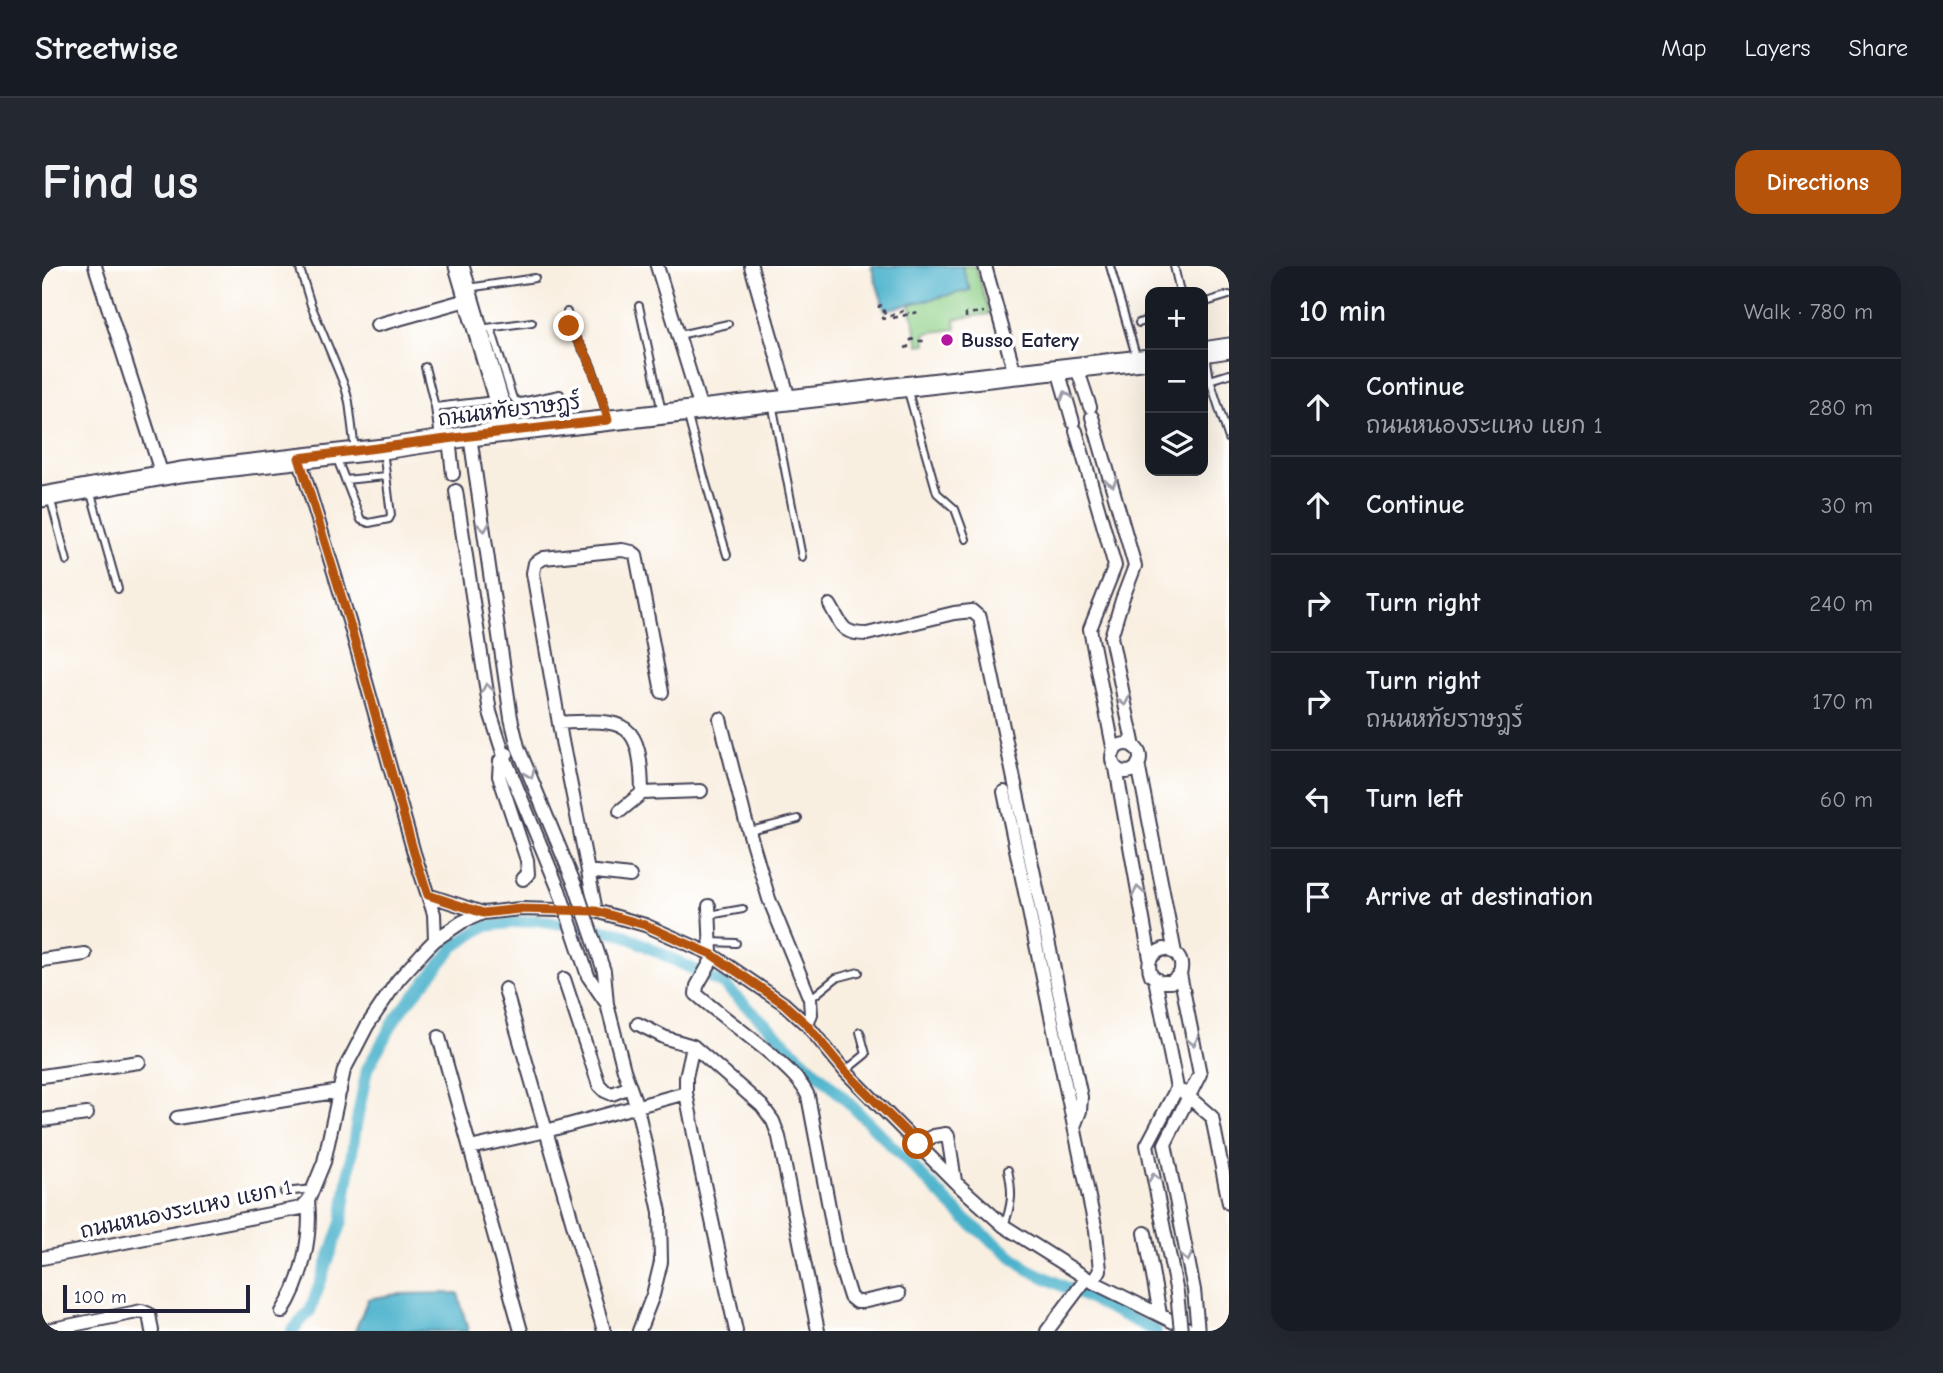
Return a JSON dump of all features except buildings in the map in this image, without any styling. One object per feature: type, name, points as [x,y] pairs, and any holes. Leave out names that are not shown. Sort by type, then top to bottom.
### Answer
[{"type":"main road","points":[[459,266],[468,294],[485,328],[508,432]]},
{"type":"main road","points":[[1208,351],[1229,348]]},
{"type":"main road","name":"ถนนหทัยราษฎร์","points":[[46,496],[162,475],[470,436],[1144,360]]},
{"type":"street","points":[[96,266],[162,475]]},
{"type":"street","points":[[657,266],[678,335],[694,411]]},
{"type":"street","points":[[751,266],[780,400]]},
{"type":"street","points":[[985,266],[1015,374]]},
{"type":"street","points":[[377,325],[468,294]]},
{"type":"street","points":[[1067,369],[1091,412],[1135,566],[1111,637],[1134,747],[1140,757],[1138,764],[1175,953],[1181,963],[1180,974],[1200,1074],[1165,1144],[1194,1290],[1198,1331]]},
{"type":"street","points":[[1067,369],[1074,427],[1115,566],[1090,629],[1150,958],[1149,970],[1155,979],[1177,1088],[1147,1145],[1177,1293],[1181,1331]]},
{"type":"street","points":[[470,436],[518,747],[575,885],[604,971],[607,1004],[624,1070],[637,1107],[660,1212],[661,1262],[653,1295],[639,1331]]},
{"type":"street","points":[[444,440],[453,474]]},
{"type":"street","points":[[1083,456],[1103,452]]},
{"type":"street","points":[[299,458],[434,914],[435,940]]},
{"type":"street","points":[[456,491],[490,712],[504,756],[559,890],[588,976],[607,1004]]},
{"type":"street","points":[[459,508],[481,503]]},
{"type":"street","points":[[596,911],[559,723],[533,573],[535,563],[544,558],[622,550],[636,555],[662,692]]},
{"type":"street","points":[[1104,594],[1122,600]]},
{"type":"street","points":[[830,605],[846,631],[853,634],[867,634],[954,612],[972,611],[981,618],[1081,1097],[1075,1124]]},
{"type":"street","points":[[720,719],[769,899],[810,999],[811,1014],[807,1025]]},
{"type":"street","points":[[559,723],[607,721],[619,723],[628,730],[636,743],[642,763],[642,793]]},
{"type":"street","points":[[1114,752],[1123,744],[1134,747]]},
{"type":"street","points":[[518,747],[499,761],[499,776],[527,860],[528,874],[523,879]]},
{"type":"street","points":[[1116,768],[1128,772],[1138,764]]},
{"type":"street","points":[[620,811],[642,793],[701,792]]},
{"type":"street","points":[[1004,792],[1099,1250],[1100,1270],[1076,1292],[1048,1331]]},
{"type":"street","points":[[588,871],[630,876]]},
{"type":"street","points":[[428,895],[483,913]]},
{"type":"street","name":"ถนนหนองระแหง แยก 1","points":[[42,1258],[301,1208],[311,1195],[324,1162],[344,1070],[367,1026],[398,979],[435,940],[462,922],[483,913],[520,909],[596,911],[645,925],[712,950],[783,1003],[807,1025],[845,1071],[955,1182],[1004,1226],[1090,1280],[1192,1331]]},
{"type":"street","points":[[709,911],[712,950],[696,986],[697,996],[765,1049],[805,1090],[840,1265],[850,1297],[856,1302],[862,1302],[899,1294]]},
{"type":"street","points":[[1150,958],[1164,950],[1175,953]]},
{"type":"street","points":[[42,960],[85,954]]},
{"type":"street","points":[[1155,979],[1171,982],[1180,974]]},
{"type":"street","points":[[564,979],[599,1085],[612,1094],[630,1087]]},
{"type":"street","points":[[505,989],[604,1331]]},
{"type":"street","points":[[638,1024],[666,1038],[693,1046],[762,1106],[773,1121],[779,1137],[818,1331]]},
{"type":"street","points":[[439,1037],[521,1331]]},
{"type":"street","points":[[693,1046],[686,1077],[687,1093],[701,1170],[737,1331]]},
{"type":"street","points":[[42,1076],[139,1062]]},
{"type":"street","points":[[1177,1088],[1212,1116],[1229,1203]]},
{"type":"street","points":[[177,1118],[340,1091]]},
{"type":"street","points":[[470,1148],[546,1131],[687,1093]]},
{"type":"street","points":[[42,1120],[88,1114]]},
{"type":"street","points":[[918,1144],[946,1133],[955,1182]]},
{"type":"street","points":[[282,1312],[292,1297],[309,1234],[311,1195]]},
{"type":"street","points":[[1145,1233],[1160,1314]]},
{"type":"street","points":[[43,1331],[142,1311],[149,1314],[152,1331]]},
{"type":"lane","points":[[299,266],[311,305],[345,387],[355,452]]},
{"type":"lane","points":[[1110,266],[1144,360]]},
{"type":"lane","points":[[1174,266],[1179,287]]},
{"type":"lane","points":[[468,294],[535,278]]},
{"type":"lane","points":[[1208,301],[1229,295]]},
{"type":"lane","points":[[639,306],[663,414]]},
{"type":"lane","points":[[567,313],[572,335],[579,343],[596,378],[608,420]]},
{"type":"lane","points":[[1139,323],[1145,321]]},
{"type":"lane","points":[[533,322],[485,328],[516,401],[560,394]]},
{"type":"lane","points":[[678,335],[728,324]]},
{"type":"lane","points":[[425,367],[444,440]]},
{"type":"lane","points":[[1208,381],[1229,374]]},
{"type":"lane","points":[[1208,384],[1229,439]]},
{"type":"lane","points":[[907,386],[937,494],[955,509],[966,540]]},
{"type":"lane","points":[[435,407],[499,399]]},
{"type":"lane","points":[[780,400],[802,557]]},
{"type":"lane","points":[[694,411],[703,473],[727,555]]},
{"type":"lane","points":[[335,453],[361,520],[369,523],[389,519],[391,515],[383,449]]},
{"type":"lane","points":[[345,480],[386,476]]},
{"type":"lane","points":[[90,488],[117,589]]},
{"type":"lane","points":[[46,496],[67,561]]},
{"type":"lane","points":[[749,831],[799,819]]},
{"type":"lane","points":[[709,911],[743,909]]},
{"type":"lane","points":[[712,950],[736,943]]},
{"type":"lane","points":[[810,999],[836,978],[859,972]]},
{"type":"lane","points":[[845,1071],[866,1054],[860,1032]]},
{"type":"lane","points":[[1004,1226],[1013,1192],[1008,1170]]},
{"type":"lane","points":[[284,1192],[311,1195]]},
{"type":"path","points":[[879,308],[882,305],[886,318]]},
{"type":"path","points":[[967,317],[966,314],[998,310]]},
{"type":"path","points":[[881,317],[883,319],[903,311],[909,313]]},
{"type":"path","points":[[893,318],[918,312]]},
{"type":"path","points":[[905,348],[912,340],[925,341]]},
{"type":"green space","points":[[962,266],[975,266],[990,314],[955,319],[956,329],[925,333],[926,344],[919,345],[910,304],[969,290]]},
{"type":"water","points":[[871,266],[962,266],[970,290],[885,310]]},
{"type":"water","points":[[458,1293],[468,1331],[355,1331],[368,1299],[398,1294]]},
{"type":"waterway","points":[[292,1331],[310,1311],[342,1222],[367,1069],[397,1016],[455,946],[485,926],[537,920],[620,933],[723,984],[847,1101],[967,1221],[1028,1269],[1156,1331]]},
{"type":"place","name":"Busso Eatery","points":[[947,340]]},
{"type":"route","points":[[569,326],[596,378],[608,420],[299,458],[428,895],[483,913],[520,909],[596,911],[645,925],[711,954],[783,1003],[807,1025],[845,1071],[918,1144]]}]
